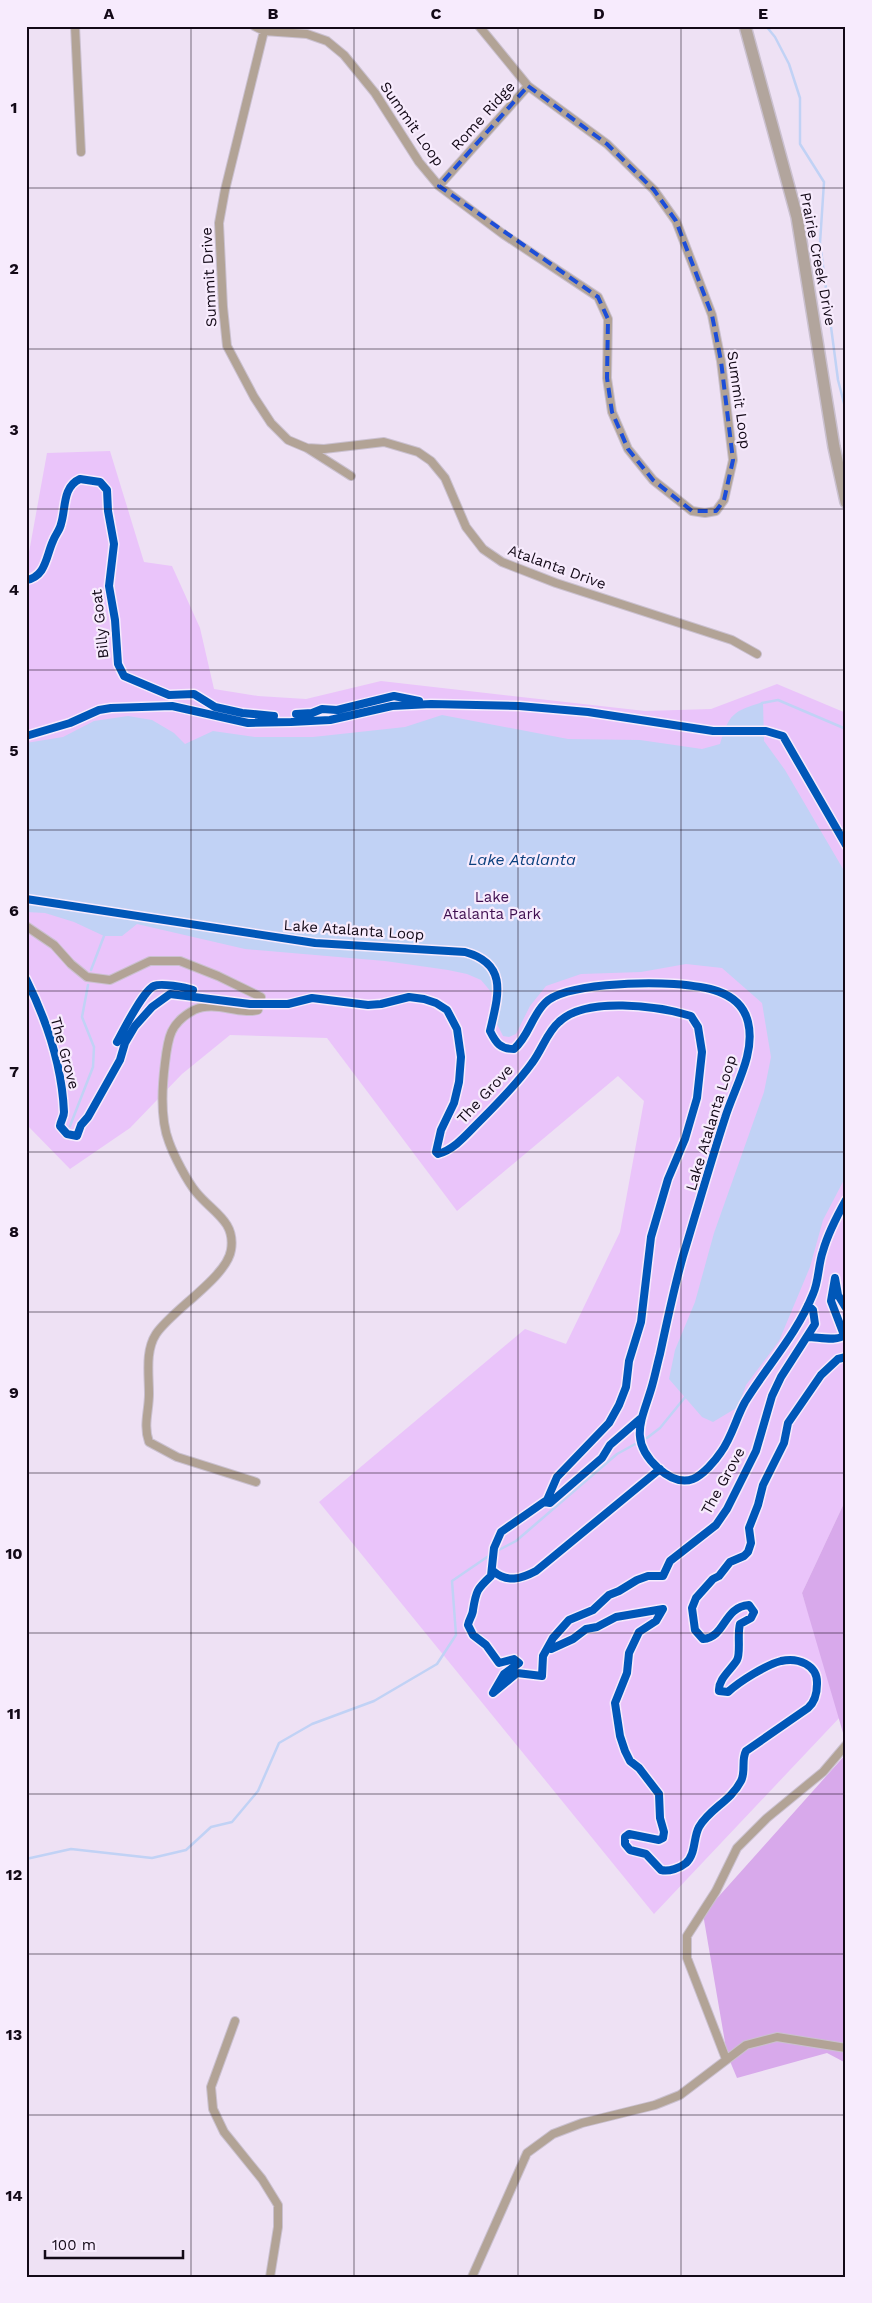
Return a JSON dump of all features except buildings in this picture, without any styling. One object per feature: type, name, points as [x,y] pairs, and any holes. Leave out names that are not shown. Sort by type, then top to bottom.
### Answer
[{"type":"main road","name":"Prairie Creek Drive","points":[[745,26],[797,218],[834,447],[846,502]]},
{"type":"street","points":[[74,26],[81,152]]},
{"type":"street","points":[[254,26],[263,28]]},
{"type":"street","name":"Summit Loop","points":[[263,28],[307,34],[327,41],[344,55],[375,93],[419,162],[439,186],[503,234],[598,297],[608,319],[607,378],[612,412],[628,449],[653,480],[692,511],[704,513],[716,511],[724,500],[733,460],[721,361],[712,315],[676,221],[654,190],[608,144],[528,86],[479,26]]},
{"type":"street","name":"Summit Drive","points":[[263,28],[219,223],[227,346],[254,397],[271,423],[288,440],[307,448],[351,476]]},
{"type":"street","name":"Rome Ridge","points":[[439,186],[528,86]]},
{"type":"street","name":"Atalanta Drive","points":[[307,448],[324,449],[384,442],[418,452],[431,461],[445,478],[466,527],[484,549],[502,562],[556,583],[732,640],[757,654]]},
{"type":"street","points":[[26,926],[54,945],[71,964],[87,977],[110,980],[150,961],[180,961],[262,997],[258,1010],[251,1012],[220,1006],[197,1009],[178,1020],[168,1038],[164,1068],[163,1110],[169,1141],[195,1192],[230,1227],[233,1240],[231,1253],[217,1274],[156,1335],[149,1355],[149,1395],[145,1430],[149,1442],[177,1457],[256,1482]]},
{"type":"street","points":[[726,2059],[687,1958],[687,1936],[716,1891],[737,1848],[767,1818],[823,1772],[846,1745]]},
{"type":"street","points":[[235,2021],[212,2087],[213,2109],[224,2132],[262,2180],[278,2205],[278,2227],[270,2277]]},
{"type":"street","points":[[472,2277],[527,2153],[553,2134],[582,2122],[655,2105],[680,2095],[746,2045],[777,2037],[844,2045]]},
{"type":"highlighted area","points":[[528,86],[607,144],[654,190],[676,221],[712,315],[721,361],[733,460],[724,500],[716,511],[692,511],[653,480],[628,449],[612,412],[607,378],[608,319],[598,297],[439,186]]},
{"type":"green space","name":"Lake Atalanta Park","points":[[110,451],[144,562],[172,566],[200,628],[214,689],[258,696],[306,699],[381,681],[645,711],[711,709],[777,684],[846,713],[846,1499],[802,1593],[841,1716],[654,1914],[319,1502],[525,1329],[566,1344],[620,1232],[644,1101],[618,1076],[457,1211],[327,1038],[230,1035],[182,1074],[130,1128],[70,1169],[26,1124],[26,569],[47,453]]},
{"type":"shaded area","points":[[846,1499],[846,1743],[802,1593]]},
{"type":"shaded area","points":[[846,1754],[846,2063],[827,2053],[737,2078],[727,2054],[703,1914]]},
{"type":"water","name":"Lake Atalanta","points":[[763,702],[764,741],[785,770],[846,874],[846,1176],[823,1220],[810,1267],[779,1341],[746,1385],[738,1407],[713,1422],[702,1417],[669,1379],[675,1350],[695,1302],[714,1233],[764,1092],[771,1057],[762,1003],[722,968],[686,964],[641,972],[581,974],[546,986],[530,1006],[516,1034],[509,1037],[503,1036],[491,1012],[492,993],[481,980],[467,974],[385,961],[245,949],[137,924],[122,936],[104,936],[74,922],[45,913],[26,912],[26,743],[63,737],[94,721],[128,716],[152,720],[174,733],[185,744],[213,731],[255,737],[313,737],[405,727],[442,715],[568,739],[640,740],[702,749],[720,744],[726,726],[739,711]]},
{"type":"waterway","points":[[766,26],[775,37],[789,64],[800,98],[800,144],[824,182],[820,243],[838,380],[846,411]]},
{"type":"waterway","points":[[762,703],[778,700],[846,729]]},
{"type":"waterway","points":[[91,970],[104,936]]},
{"type":"waterway","points":[[70,1126],[93,1067],[94,1047],[82,1017],[88,985]]},
{"type":"waterway","points":[[647,1438],[660,1428],[686,1396]]},
{"type":"waterway","points":[[26,1859],[71,1849],[152,1858],[186,1850],[211,1827],[232,1822],[258,1791],[279,1743],[312,1724],[374,1701],[437,1664],[456,1635],[452,1581],[493,1553],[516,1541],[617,1454],[637,1443]]},
{"type":"cycle path","name":"Billy Goat","points":[[26,580],[38,575],[44,565],[63,518],[67,493],[70,487],[80,479],[100,482],[107,490],[108,511],[114,544],[109,586],[115,620],[118,664],[124,676],[169,695],[194,694],[215,707],[242,713],[274,716]]},
{"type":"cycle path","points":[[296,714],[312,713],[322,709],[337,710],[394,696],[419,701]]},
{"type":"cycle path","points":[[26,736],[70,723],[99,710],[111,708],[172,706],[248,723],[330,720],[392,706],[431,704],[519,706],[588,712],[713,731],[766,731],[783,736],[846,845]]},
{"type":"cycle path","name":"Lake Atalanta Loop","points":[[26,899],[315,943],[465,952],[479,957],[489,964],[494,973],[497,983],[497,994],[490,1031],[499,1044],[509,1049],[514,1049],[519,1044],[536,1014],[545,1003],[555,996],[569,991],[606,985],[661,983],[707,988],[718,991],[737,1002],[744,1011],[748,1022],[750,1034],[747,1059],[725,1118],[683,1256],[640,1428],[640,1438],[648,1458],[662,1471],[679,1480],[683,1481],[697,1477],[718,1456],[725,1446],[745,1402],[799,1323],[815,1289],[821,1256],[827,1238],[846,1200]]},
{"type":"cycle path","name":"The Grove","points":[[26,979],[52,1044],[60,1078],[64,1112],[60,1126],[67,1134],[77,1136],[81,1125],[88,1117],[120,1060],[125,1043],[135,1026],[152,1007],[170,994],[250,1004],[288,1004],[312,998],[368,1005],[381,1004],[409,997],[436,1003],[447,1010],[457,1029],[461,1057],[459,1082],[454,1103],[441,1130],[436,1152],[438,1154],[450,1149],[460,1141],[500,1101],[532,1063],[555,1026],[571,1014],[604,1006],[623,1006],[660,1009],[691,1016],[698,1027],[702,1052],[697,1098],[685,1139],[668,1179],[651,1237],[641,1322],[629,1361],[626,1387],[609,1423],[557,1477],[547,1500],[544,1502],[550,1503],[602,1458],[610,1445],[640,1419]]},
{"type":"cycle path","points":[[117,1042],[149,989],[162,985],[193,990]]},
{"type":"cycle path","points":[[808,1337],[833,1339],[844,1335],[831,1301],[835,1278],[838,1295],[846,1308]]},
{"type":"cycle path","name":"The Grove","points":[[544,1502],[501,1532],[494,1548],[491,1576],[483,1584],[475,1598],[468,1625],[473,1635],[486,1645],[499,1663],[514,1659],[519,1663],[504,1674],[493,1693],[517,1673],[542,1676],[543,1656],[553,1638],[569,1620],[593,1610],[609,1595],[637,1580],[648,1576],[663,1576],[670,1561],[716,1525],[727,1509],[756,1451],[772,1396],[781,1377],[815,1324],[813,1310],[808,1305]]},
{"type":"cycle path","points":[[548,1648],[551,1649],[573,1639],[586,1629],[597,1627],[616,1617],[663,1609],[656,1621],[639,1632],[629,1653],[627,1673],[615,1703],[620,1736],[625,1751],[630,1761],[639,1768],[659,1794],[660,1818],[664,1832],[663,1838],[659,1840],[629,1834],[625,1837],[625,1844],[630,1850],[646,1854],[661,1870],[671,1870],[684,1865],[693,1851],[699,1827],[741,1781],[746,1751],[808,1708],[817,1691],[816,1677],[811,1667],[794,1660],[775,1663],[753,1674],[728,1692],[719,1691],[721,1682],[738,1657],[740,1624],[751,1618],[754,1612],[749,1605],[741,1607],[729,1616],[716,1633],[711,1637],[703,1639],[695,1630],[692,1608],[696,1598],[713,1579],[719,1576],[730,1562],[744,1556],[748,1552],[751,1543],[749,1528],[763,1485],[784,1443],[788,1423],[821,1375],[838,1359],[846,1357]]},
{"type":"cycle path","points":[[493,1571],[498,1575],[509,1578],[519,1578],[536,1571],[660,1469]]}]
